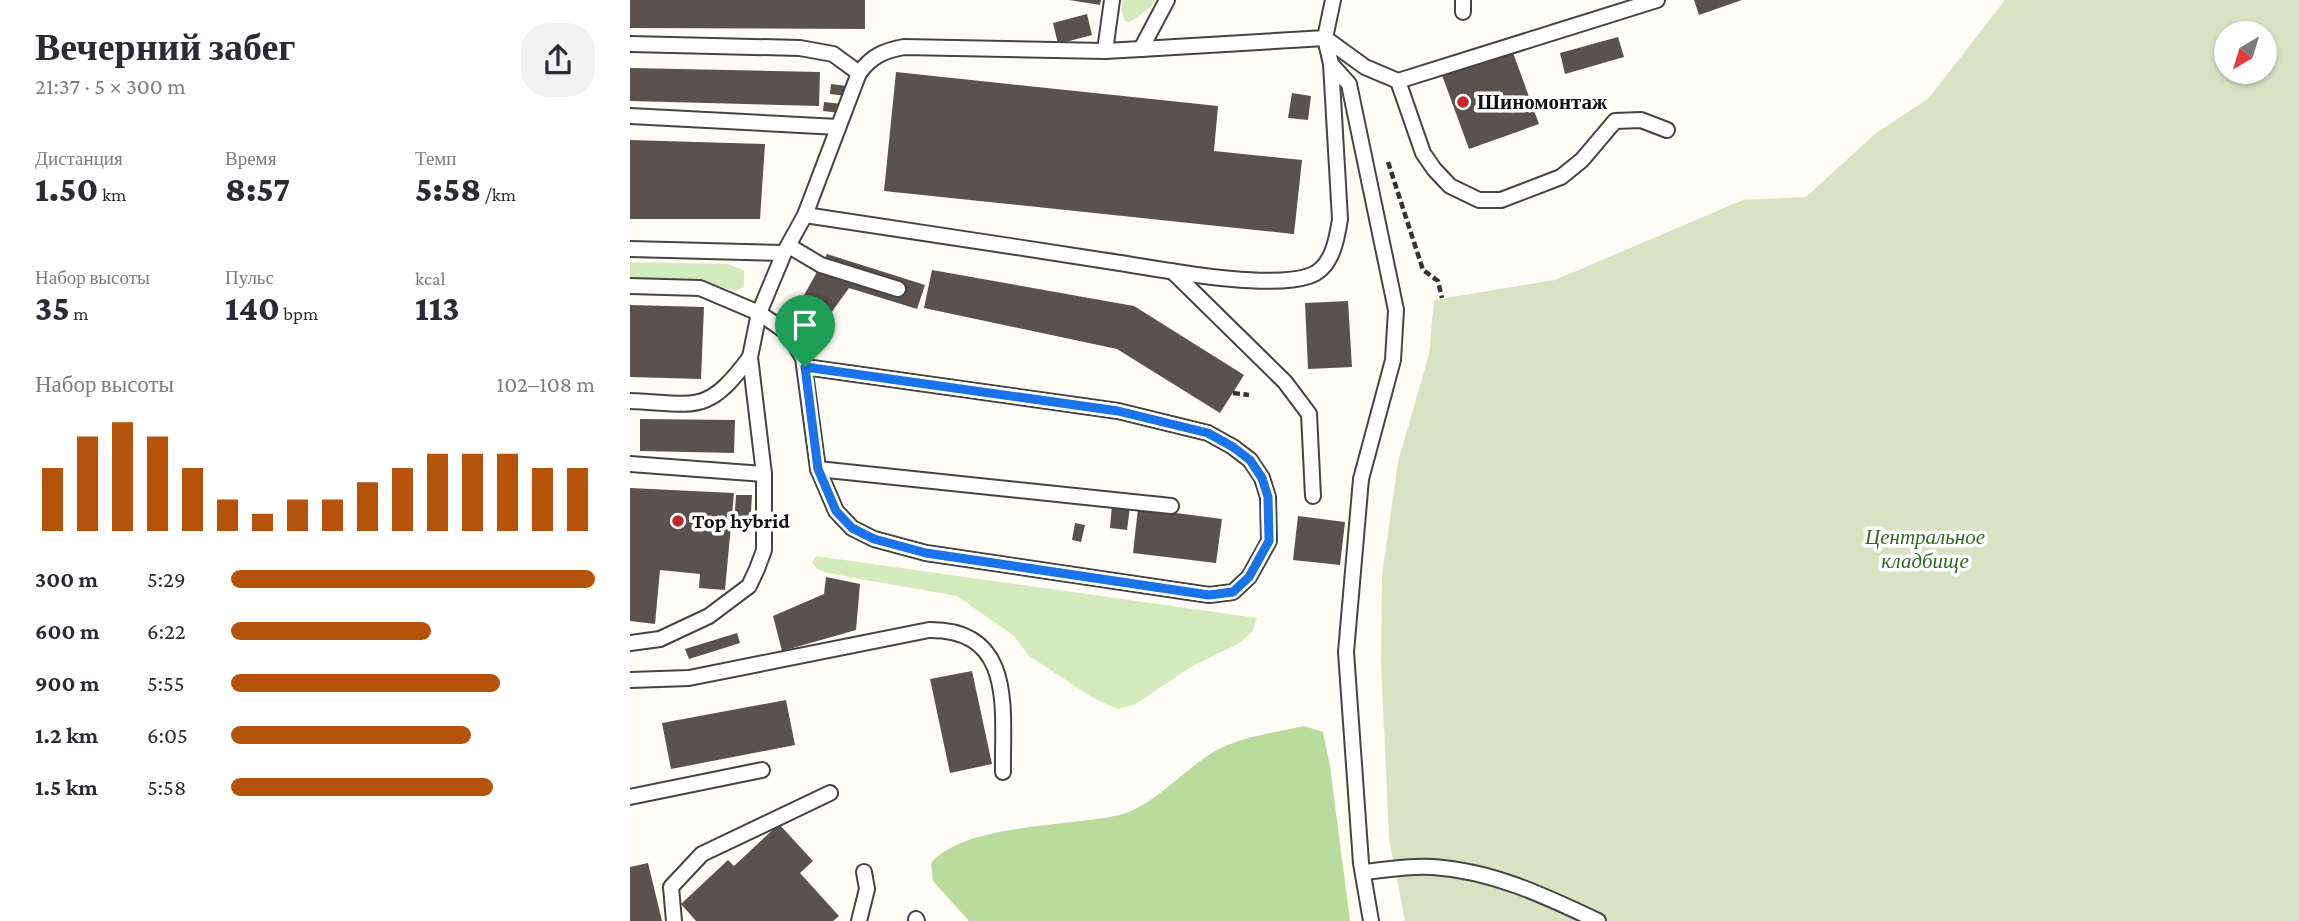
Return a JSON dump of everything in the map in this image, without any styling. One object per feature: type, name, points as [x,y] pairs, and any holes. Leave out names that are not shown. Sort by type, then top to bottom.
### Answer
[{"type":"lane","points":[[1105,51],[1112,0]]},
{"type":"lane","points":[[1141,49],[1167,0]]},
{"type":"lane","points":[[805,215],[1172,271],[1270,280],[1311,276],[1327,263],[1337,237],[1340,205],[1331,64],[1325,38],[1333,0]]},
{"type":"lane","points":[[630,643],[673,634],[709,616],[749,586],[764,550],[764,474],[750,357],[759,313],[805,215],[859,73],[881,52],[904,47],[1105,51],[1325,38],[1365,67],[1398,81],[1657,0]]},
{"type":"lane","points":[[630,44],[800,48],[833,54],[859,73]]},
{"type":"lane","points":[[1331,64],[1349,84],[1396,310],[1393,360],[1361,479],[1346,652],[1363,872],[1371,921]]},
{"type":"lane","points":[[1398,81],[1423,153],[1450,186],[1479,200],[1501,200],[1561,177],[1582,160],[1615,121],[1641,120],[1667,130]]},
{"type":"lane","points":[[630,116],[838,127]]},
{"type":"lane","points":[[630,248],[787,249],[821,265],[898,289]]},
{"type":"lane","points":[[1172,271],[1285,382],[1309,414],[1312,496]]},
{"type":"lane","points":[[630,286],[700,288],[759,313],[788,333],[802,353],[818,469],[836,511],[852,528],[874,539],[926,553],[1209,595],[1233,592],[1249,577],[1269,541],[1268,497],[1262,478],[1250,460],[1208,433],[1118,411],[805,367]]},
{"type":"lane","points":[[630,401],[697,404],[714,396],[732,382],[750,357]]},
{"type":"lane","points":[[630,464],[764,474]]},
{"type":"lane","points":[[818,469],[1171,506]]},
{"type":"lane","points":[[630,680],[689,678],[929,630],[952,630],[972,639],[998,669],[1003,772]]},
{"type":"lane","points":[[630,797],[762,770]]},
{"type":"lane","points":[[674,921],[671,887],[702,854],[830,793]]},
{"type":"lane","points":[[1363,872],[1432,867],[1490,876],[1533,891],[1598,921]]},
{"type":"lane","points":[[859,921],[867,889],[864,872]]},
{"type":"path","points":[[1386,156],[1423,270],[1438,281],[1442,298]]},
{"type":"path","points":[[1233,393],[1249,395]]},
{"type":"green space","points":[[1123,0],[1156,0],[1151,7],[1130,22],[1125,21],[1121,10]]},
{"type":"green space","name":"Центральное кладбище","points":[[2005,0],[2299,0],[2299,921],[1405,921],[1389,838],[1381,662],[1382,576],[1398,462],[1429,354],[1434,300],[1555,280],[1743,200],[1806,197],[1876,133],[1928,99]]},
{"type":"green space","points":[[630,262],[728,264],[744,270],[744,287],[736,291],[700,281],[630,279]]},
{"type":"green space","points":[[816,556],[1257,618],[1252,632],[1238,644],[1194,665],[1134,705],[1118,709],[1093,698],[1028,655],[1014,636],[957,596],[827,573],[817,569],[812,562]]},
{"type":"green space","points":[[1304,726],[1323,732],[1330,766],[1350,921],[969,921],[933,881],[931,863],[947,850],[968,840],[1019,828],[1119,815],[1146,803],[1221,748],[1251,737]]},
{"type":"building","points":[[630,0],[865,0],[865,29],[630,28]]},
{"type":"building","points":[[1069,0],[1101,0],[1100,5]]},
{"type":"building","points":[[1694,0],[1742,0],[1699,15]]},
{"type":"building","points":[[1087,14],[1092,35],[1058,44],[1053,23]]},
{"type":"building","points":[[1618,37],[1624,57],[1565,74],[1560,53]]},
{"type":"building","points":[[1512,50],[1539,124],[1469,149],[1442,75]]},
{"type":"building","points":[[630,68],[820,72],[819,106],[630,101]]},
{"type":"building","points":[[896,72],[1218,106],[1214,151],[1302,160],[1294,234],[884,191]]},
{"type":"building","points":[[831,84],[847,86],[846,96],[830,94]]},
{"type":"building","points":[[1292,93],[1311,96],[1308,120],[1288,118]]},
{"type":"building","points":[[824,102],[842,104],[840,113],[823,111]]},
{"type":"building","points":[[630,140],[765,144],[760,219],[630,219]]},
{"type":"building","points":[[827,254],[925,285],[917,309],[849,288],[826,320],[799,304]]},
{"type":"building","points":[[932,270],[1134,306],[1244,375],[1220,413],[1117,349],[924,308]]},
{"type":"building","points":[[1348,301],[1352,367],[1308,369],[1305,303]]},
{"type":"building","points":[[630,305],[704,307],[701,379],[630,377]]},
{"type":"building","points":[[640,419],[735,420],[734,453],[640,451]]},
{"type":"building","points":[[630,488],[734,493],[725,590],[699,588],[700,574],[660,570],[655,624],[630,621]]},
{"type":"building","points":[[736,495],[752,495],[750,527],[734,525]]},
{"type":"building","points":[[1112,505],[1130,507],[1127,530],[1110,528]]},
{"type":"building","points":[[1138,508],[1222,519],[1216,563],[1133,553]]},
{"type":"building","points":[[1298,516],[1345,522],[1340,565],[1293,560]]},
{"type":"building","points":[[1075,523],[1085,525],[1081,542],[1072,540]]},
{"type":"building","points":[[826,577],[860,584],[856,630],[782,651],[773,616],[824,594]]},
{"type":"building","points":[[737,633],[740,643],[689,659],[685,649]]},
{"type":"building","points":[[972,671],[992,764],[950,773],[930,679]]},
{"type":"building","points":[[786,700],[795,745],[671,769],[662,723]]},
{"type":"building","points":[[779,824],[813,861],[800,873],[839,916],[833,921],[696,921],[681,904],[728,860],[734,866]]},
{"type":"building","points":[[648,863],[662,921],[630,921],[630,867]]},
{"type":"place","name":"Шиномонтаж","points":[[1463,102]]},
{"type":"place","name":"Top hybrid","points":[[678,521]]},
{"type":"route","points":[[805,367],[1118,411],[1168,421],[1208,433],[1250,460],[1262,478],[1268,497],[1269,541],[1249,577],[1233,592],[1209,595],[926,553],[874,539],[852,528],[836,511],[818,469],[805,367]]}]
